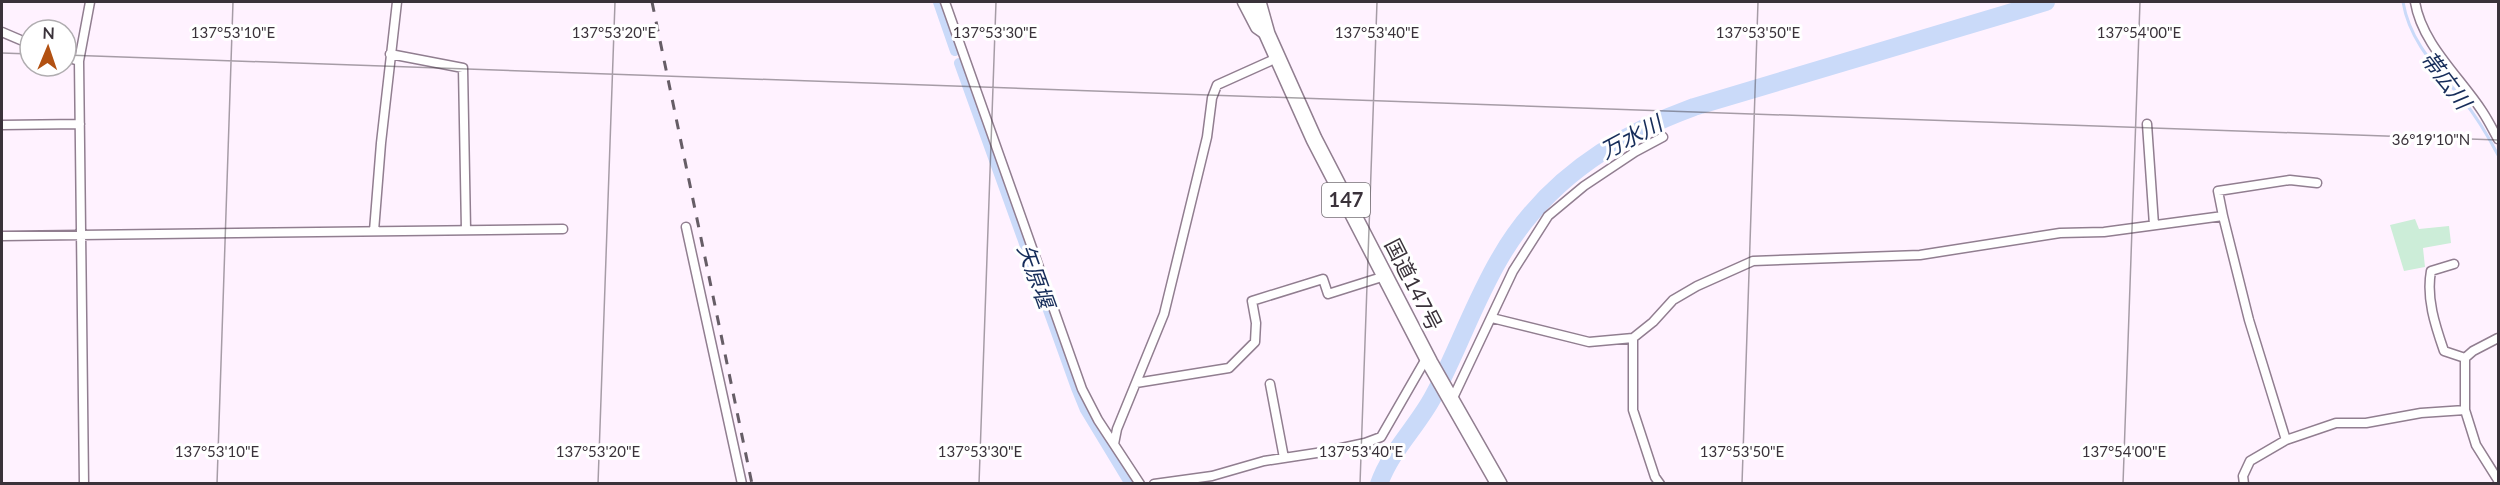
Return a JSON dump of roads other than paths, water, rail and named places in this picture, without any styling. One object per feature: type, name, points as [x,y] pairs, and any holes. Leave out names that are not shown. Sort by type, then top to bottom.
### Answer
[{"type":"highway","name":"国道147号","points":[[1258,2],[1276,58],[1314,139],[1429,360],[1499,483]]},
{"type":"street","points":[[84,483],[79,61],[90,2]]},
{"type":"street","points":[[374,231],[397,2]]},
{"type":"street","points":[[945,2],[1082,389],[1098,420],[1140,483]]},
{"type":"street","points":[[1244,2],[1257,27],[1267,34]]},
{"type":"street","points":[[2415,2],[2417,14],[2432,44],[2483,112],[2499,139]]},
{"type":"street","points":[[2,32],[18,39]]},
{"type":"street","points":[[390,54],[463,68],[466,230]]},
{"type":"street","points":[[1114,444],[1117,429],[1164,314],[1207,136],[1212,98],[1218,85],[1276,58]]},
{"type":"street","points":[[2,125],[80,124]]},
{"type":"street","points":[[2147,124],[2154,225]]},
{"type":"street","points":[[1450,397],[1492,318],[1513,271],[1548,216],[1584,186],[1635,152],[1663,137]]},
{"type":"street","points":[[2286,440],[2249,320],[2218,191],[2290,180],[2317,183]]},
{"type":"street","points":[[1492,318],[1589,342],[1632,338],[1653,322],[1672,300],[1753,261],[1920,255],[2060,233],[2104,232],[2223,216]]},
{"type":"street","points":[[686,227],[742,483]]},
{"type":"street","points":[[2,236],[563,229]]},
{"type":"street","points":[[2454,264],[2431,271],[2428,285],[2434,325],[2444,351],[2465,358]]},
{"type":"street","points":[[1136,383],[1229,368],[1255,342],[1256,323],[1252,301],[1323,279],[1328,294],[1385,276]]},
{"type":"street","points":[[1632,338],[1633,410],[1655,477],[1660,483]]},
{"type":"street","points":[[2499,338],[2473,351],[2465,358],[2465,410],[2475,445],[2499,480]]},
{"type":"street","points":[[1154,483],[1212,476],[1264,461],[1334,450],[1381,437],[1429,360]]},
{"type":"street","points":[[1270,384],[1284,458]]},
{"type":"street","points":[[2244,483],[2243,476],[2250,461],[2286,440],[2336,423],[2366,423],[2421,413],[2465,410]]},
{"type":"waterway","name":"矢原堰","points":[[938,2],[955,51]]},
{"type":"waterway","name":"万水川","points":[[1379,484],[1390,460],[1434,395],[1482,292],[1517,231],[1537,207],[1583,165],[1636,132],[1694,107],[2046,2]]},
{"type":"waterway","name":"帯広川","points":[[2403,2],[2418,43],[2473,113],[2498,155]]},
{"type":"waterway","name":"矢原堰","points":[[959,63],[1076,388],[1085,410],[1128,481]]},
{"type":"railway","points":[[652,2],[752,484]]}]
